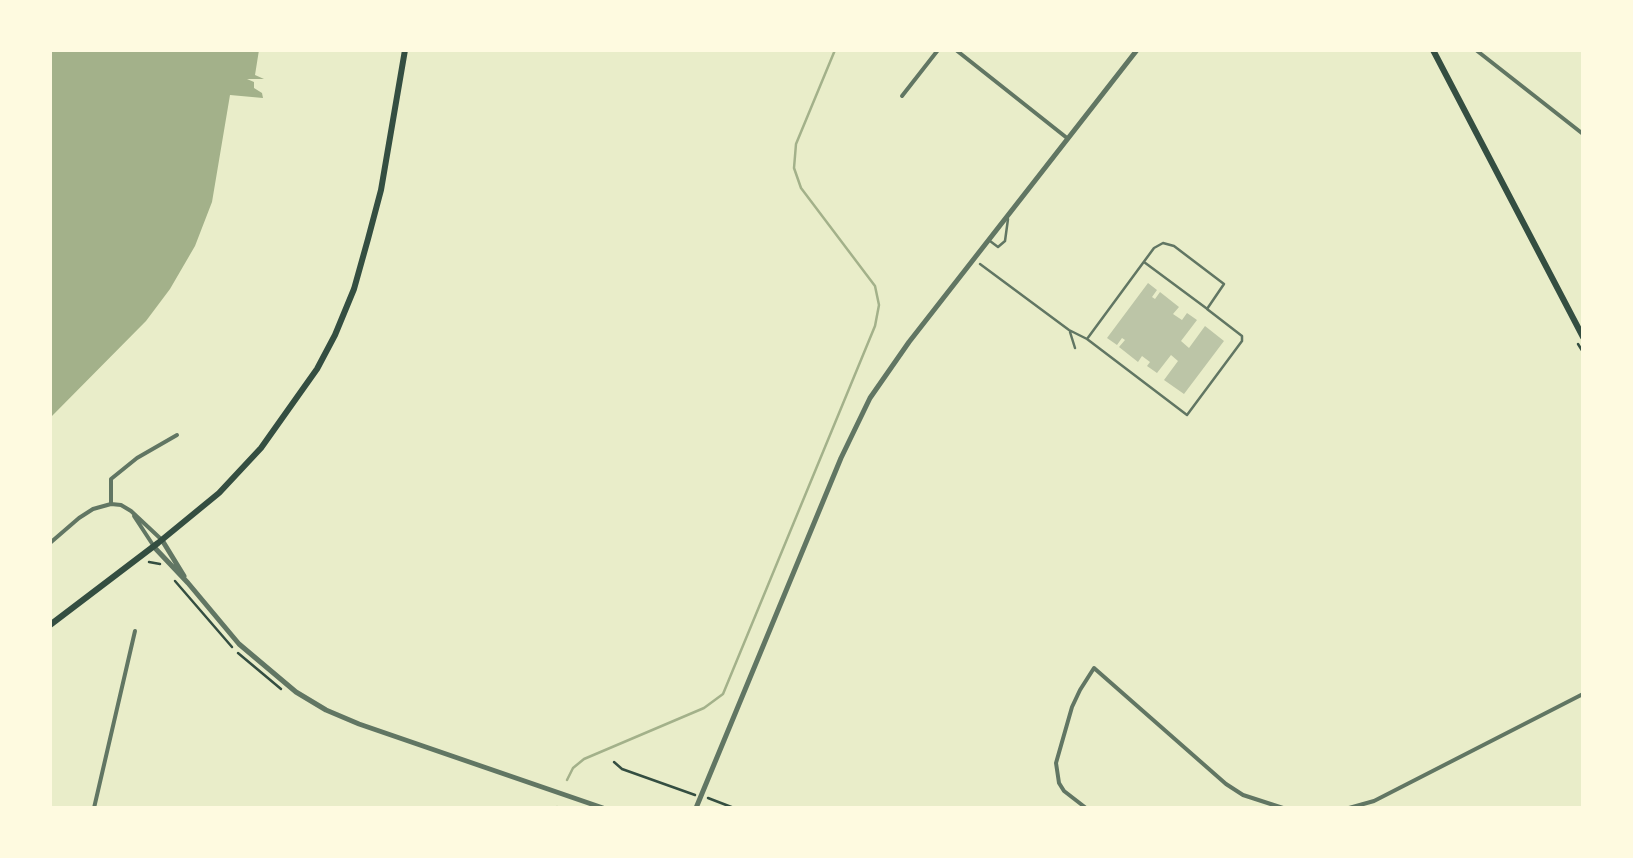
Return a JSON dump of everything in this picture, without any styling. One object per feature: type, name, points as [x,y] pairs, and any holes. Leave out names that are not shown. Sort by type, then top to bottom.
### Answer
[{"type":"main road","points":[[50,625],[219,493],[261,448],[306,385],[335,335],[354,288],[381,190],[405,50]]},
{"type":"main road","points":[[1432,50],[1583,337]]},
{"type":"street","points":[[902,96],[938,50]]},
{"type":"street","points":[[956,50],[1067,138]]},
{"type":"street","points":[[696,808],[870,398],[1137,50]]},
{"type":"street","points":[[1476,50],[1583,134]]},
{"type":"street","points":[[111,504],[111,479],[137,458],[177,435]]},
{"type":"street","points":[[50,543],[92,509],[121,505],[148,524],[162,540],[188,584]]},
{"type":"street","points":[[131,512],[154,547],[223,627],[296,692],[326,710],[375,730],[604,808]]},
{"type":"street","points":[[94,808],[136,631]]},
{"type":"street","points":[[1086,808],[1064,791],[1057,778],[1056,763],[1072,706],[1094,668],[1226,784],[1243,795],[1283,808]]},
{"type":"street","points":[[1349,808],[1374,801],[1583,694]]},
{"type":"lane","points":[[989,240],[996,246],[1005,241],[1010,212]]},
{"type":"lane","points":[[1086,339],[1158,244],[1174,246],[1224,284],[1207,309]]},
{"type":"lane","points":[[980,264],[1187,415],[1242,336],[1144,262]]},
{"type":"lane","points":[[1069,330],[1075,348]]},
{"type":"path","points":[[149,562],[166,570]]},
{"type":"path","points":[[174,579],[233,648],[282,690]]},
{"type":"path","points":[[614,762],[622,769],[734,808]]},
{"type":"shaded area","points":[[50,50],[259,50],[255,75],[264,79],[247,79],[254,82],[263,98],[230,95],[212,202],[195,246],[170,289],[146,321],[50,418]]},
{"type":"building","points":[[1148,283],[1157,290],[1152,297],[1155,299],[1160,292],[1179,307],[1173,314],[1182,320],[1187,313],[1197,320],[1181,341],[1189,348],[1205,326],[1224,341],[1184,394],[1164,380],[1178,361],[1171,355],[1157,373],[1142,356],[1138,362],[1119,347],[1125,340],[1122,338],[1117,345],[1107,338]]},
{"type":"waterway","points":[[567,780],[584,759],[704,708],[723,694],[875,326],[879,305],[875,286],[801,188],[794,168],[796,144],[835,50]]}]
